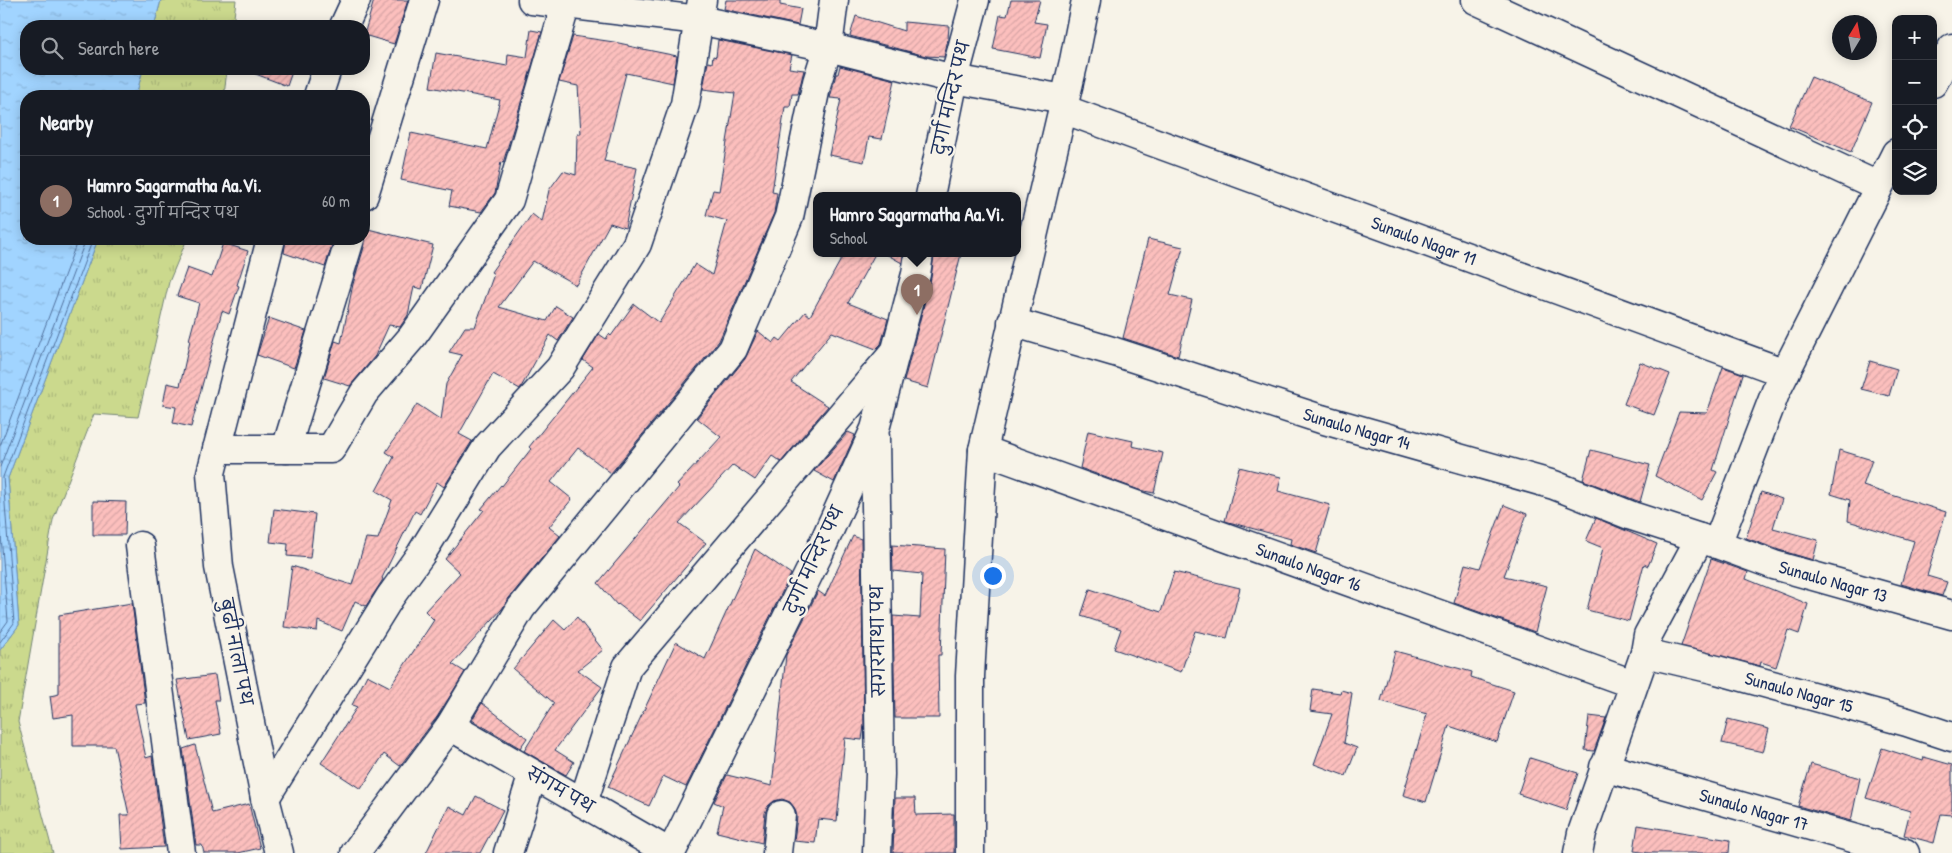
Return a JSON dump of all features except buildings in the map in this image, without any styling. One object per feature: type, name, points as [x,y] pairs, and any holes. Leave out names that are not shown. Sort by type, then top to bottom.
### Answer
[{"type":"street","points":[[347,20],[356,0]]},
{"type":"street","points":[[370,176],[424,0]]},
{"type":"street","name":"Sunaulo Nagar 11","points":[[532,0],[701,10],[828,48],[1063,104],[1785,373]]},
{"type":"street","points":[[355,853],[450,726],[521,608],[733,349],[790,217],[817,82],[828,48],[834,0]]},
{"type":"street","name":"दुर्गा मन्दिर पथ","points":[[931,192],[954,79],[975,0]]},
{"type":"street","points":[[970,853],[970,676],[983,450],[1074,60],[1086,0]]},
{"type":"street","points":[[1476,0],[1878,186]]},
{"type":"street","points":[[217,449],[331,449],[364,394],[412,337],[509,200],[567,2]]},
{"type":"street","points":[[265,798],[390,597],[421,554],[487,447],[560,368],[637,244],[684,104],[701,10]]},
{"type":"street","points":[[1937,76],[1952,48]]},
{"type":"street","points":[[320,90],[325,75]]},
{"type":"street","points":[[1578,853],[1582,833],[1604,767],[1645,653],[1648,635],[1708,541],[1785,373],[1892,160]]},
{"type":"street","name":"बुढी नाला पथ","points":[[269,245],[211,472],[219,567],[265,798],[279,853]]},
{"type":"street","points":[[286,449],[348,245]]},
{"type":"street","name":"दुर्गा मन्दिर पथ","points":[[671,853],[819,553],[875,429],[919,257]]},
{"type":"street","name":"Sunaulo Nagar 14","points":[[1012,322],[1115,352],[1321,419],[1554,485],[1632,516],[1708,541]]},
{"type":"street","points":[[584,803],[627,666],[896,350]]},
{"type":"street","name":"सगरमाथा पथ","points":[[875,429],[880,774],[877,853]]},
{"type":"street","name":"Sunaulo Nagar 16","points":[[983,450],[1633,684]]},
{"type":"street","name":"Sunaulo Nagar 13","points":[[1708,541],[1774,565],[1952,615]]},
{"type":"street","points":[[140,546],[181,853]]},
{"type":"street","name":"Sunaulo Nagar 15","points":[[1645,653],[1717,670],[1907,722],[1952,737]]},
{"type":"street","name":"संगम पथ","points":[[450,726],[671,853]]},
{"type":"street","name":"Sunaulo Nagar 17","points":[[1604,767],[1905,853]]},
{"type":"street","points":[[508,853],[533,774]]},
{"type":"street","points":[[777,853],[782,815]]},
{"type":"green space","points":[[161,0],[236,0],[234,20],[156,20]]},
{"type":"green space","points":[[141,75],[226,75],[225,90],[138,90]]},
{"type":"green space","points":[[96,245],[184,245],[169,282],[138,417],[94,414],[53,520],[18,722],[53,853],[0,853],[0,650],[19,625],[8,478]]},
{"type":"water","points":[[0,0],[161,0],[156,20],[20,20],[20,75],[141,75],[138,90],[20,90],[20,245],[96,245],[8,478],[19,625],[0,650]]},
{"type":"place","name":"Hamro Sagarmatha Aa.Vi.","points":[[917,315]]}]
